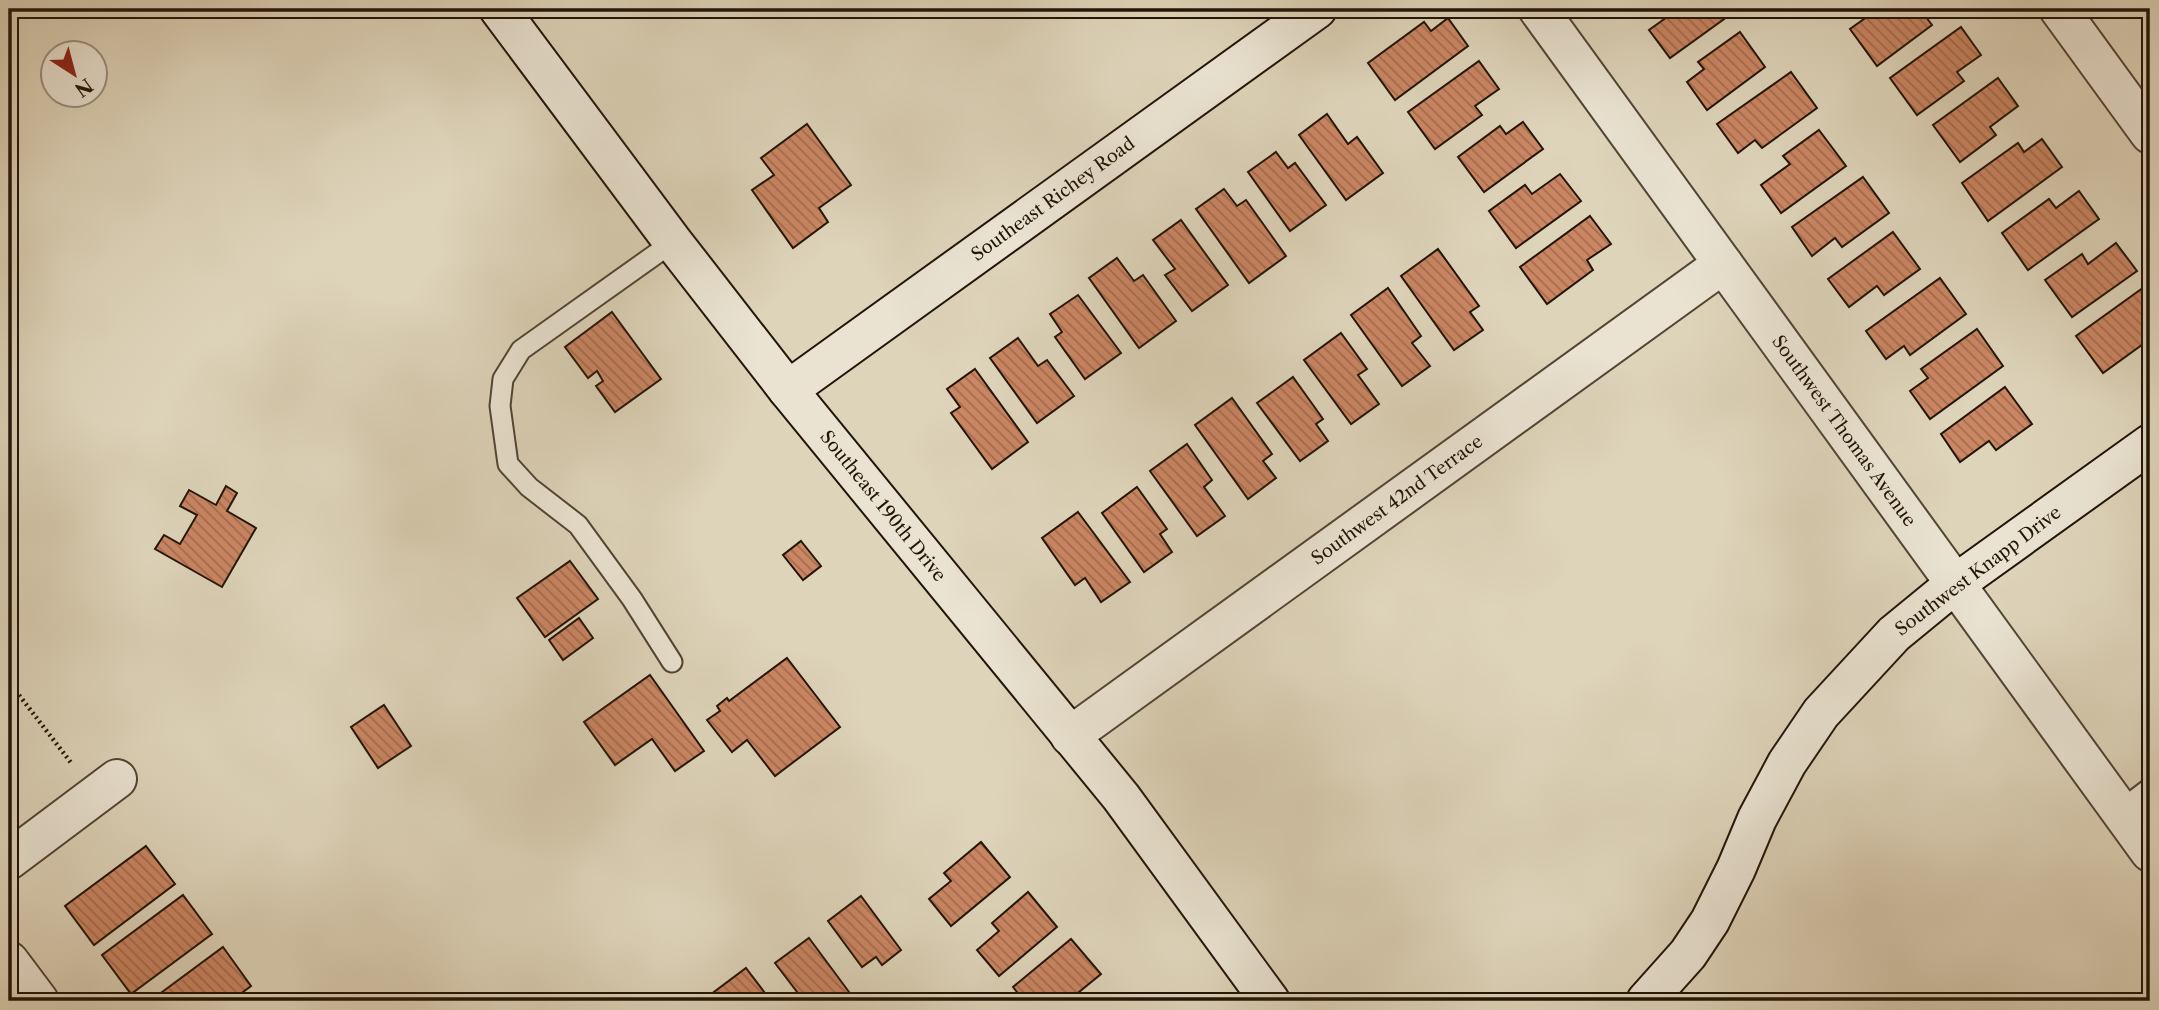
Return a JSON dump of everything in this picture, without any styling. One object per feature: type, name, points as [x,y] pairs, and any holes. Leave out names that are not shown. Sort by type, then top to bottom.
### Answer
[{"type":"street","name":"Southeast 190th Drive","points":[[499,9],[673,242],[788,390],[1121,797],[1270,1001]]},
{"type":"street","name":"Southeast Richey Road","points":[[788,390],[1317,9]]},
{"type":"street","name":"Southwest Thomas Avenue","points":[[1538,9],[2150,852]]},
{"type":"street","points":[[2059,9],[2150,134]]},
{"type":"street","name":"Southwest 42nd Terrace","points":[[1070,736],[1723,264]]},
{"type":"street","name":"Southwest Knapp Drive","points":[[1646,1001],[1688,954],[1710,921],[1757,819],[1787,763],[1821,713],[1894,634],[1955,584],[2150,444]]},
{"type":"street","points":[[9,860],[107,787]]},
{"type":"street","points":[[9,961],[39,1001]]},
{"type":"lane","points":[[672,662],[632,599],[578,525],[529,487],[508,464],[500,406],[503,379],[521,350],[673,242]]},
{"type":"lane","points":[[2120,811],[2150,788]]},
{"type":"path","points":[[9,682],[107,787]]},
{"type":"building","points":[[1661,9],[1738,9],[1670,58],[1649,30],[1667,17]]},
{"type":"building","points":[[1878,9],[1937,9],[1926,17],[1932,25],[1877,66],[1850,29]]},
{"type":"building","points":[[1448,18],[1468,46],[1395,100],[1368,63],[1424,22],[1431,31]]},
{"type":"building","points":[[1961,27],[1981,55],[1957,72],[1964,81],[1917,115],[1890,78]]},
{"type":"building","points":[[1740,32],[1765,67],[1707,110],[1687,82],[1704,69],[1698,62]]},
{"type":"building","points":[[1479,61],[1499,89],[1475,106],[1482,115],[1435,149],[1408,112]]},
{"type":"building","points":[[1791,72],[1817,108],[1762,148],[1755,140],[1738,153],[1717,124]]},
{"type":"building","points":[[1998,78],[2018,106],[1990,127],[1996,135],[1960,162],[1933,125]]},
{"type":"building","points":[[1327,114],[1348,144],[1357,137],[1383,173],[1346,200],[1299,135]]},
{"type":"building","points":[[1523,122],[1543,149],[1484,192],[1458,157],[1500,126],[1506,134]]},
{"type":"building","points":[[807,124],[851,185],[819,208],[828,222],[793,248],[752,190],[774,175],[761,158]]},
{"type":"building","points":[[1819,130],[1846,166],[1781,213],[1761,185],[1790,164],[1783,156]]},
{"type":"building","points":[[2042,139],[2062,167],[1988,221],[1962,183],[2018,143],[2024,152]]},
{"type":"building","points":[[1276,152],[1288,168],[1295,163],[1326,205],[1290,231],[1248,172]]},
{"type":"building","points":[[1560,174],[1581,201],[1516,248],[1489,211],[1525,185],[1532,194]]},
{"type":"building","points":[[1863,177],[1889,213],[1842,247],[1835,238],[1812,256],[1792,227]]},
{"type":"building","points":[[1224,189],[1237,206],[1246,200],[1286,256],[1249,283],[1196,209]]},
{"type":"building","points":[[2079,191],[2099,219],[2028,270],[2002,233],[2049,199],[2056,208]]},
{"type":"building","points":[[1590,216],[1611,244],[1587,260],[1593,270],[1547,304],[1520,267]]},
{"type":"building","points":[[1181,220],[1228,285],[1192,311],[1165,275],[1175,269],[1153,240]]},
{"type":"building","points":[[1893,232],[1920,269],[1884,295],[1877,286],[1849,307],[1828,279]]},
{"type":"building","points":[[2116,243],[2137,271],[2072,317],[2045,280],[2082,254],[2088,264]]},
{"type":"building","points":[[1438,249],[1479,306],[1470,312],[1483,330],[1454,350],[1401,276]]},
{"type":"building","points":[[1117,258],[1134,281],[1143,275],[1176,321],[1139,348],[1089,278]]},
{"type":"building","points":[[1940,278],[1966,314],[1910,355],[1904,346],[1886,359],[1866,331]]},
{"type":"building","points":[[2147,285],[2150,290],[2150,325],[2143,330],[2150,339],[2103,373],[2076,336]]},
{"type":"building","points":[[1388,288],[1421,336],[1412,343],[1430,366],[1402,386],[1351,315]]},
{"type":"building","points":[[1078,295],[1121,353],[1085,379],[1055,337],[1062,332],[1050,314]]},
{"type":"building","points":[[612,312],[661,379],[615,412],[596,386],[603,381],[597,371],[588,378],[565,347]]},
{"type":"building","points":[[1977,329],[2003,366],[1930,419],[1910,391],[1928,378],[1921,369]]},
{"type":"building","points":[[1341,333],[1367,369],[1358,375],[1379,404],[1351,424],[1304,360]]},
{"type":"building","points":[[1018,338],[1038,366],[1047,360],[1074,396],[1037,423],[990,358]]},
{"type":"building","points":[[975,369],[1028,442],[992,469],[951,413],[960,407],[947,389]]},
{"type":"building","points":[[1293,377],[1323,419],[1316,424],[1328,441],[1300,461],[1257,403]]},
{"type":"building","points":[[2005,387],[2032,424],[1996,450],[1989,441],[1960,462],[1941,434]]},
{"type":"building","points":[[1232,398],[1272,454],[1263,461],[1276,478],[1248,499],[1195,425]]},
{"type":"building","points":[[1187,444],[1212,480],[1204,487],[1225,516],[1197,536],[1150,471]]},
{"type":"building","points":[[226,486],[237,493],[227,511],[256,528],[222,587],[155,549],[164,535],[180,544],[197,515],[180,506],[189,490],[216,505]]},
{"type":"building","points":[[1137,487],[1167,529],[1160,534],[1172,552],[1144,572],[1102,513]]},
{"type":"building","points":[[1078,512],[1130,582],[1101,602],[1085,578],[1075,585],[1042,538]]},
{"type":"building","points":[[801,541],[821,566],[803,580],[783,555]]},
{"type":"building","points":[[570,561],[598,599],[545,637],[517,598]]},
{"type":"building","points":[[579,618],[593,638],[563,660],[549,640]]},
{"type":"building","points":[[787,658],[840,727],[775,776],[747,740],[732,752],[707,720],[720,711],[717,706],[727,698],[729,701]]},
{"type":"building","points":[[650,675],[704,751],[675,771],[652,739],[615,765],[584,722]]},
{"type":"building","points":[[384,705],[411,746],[378,768],[351,727]]},
{"type":"building","points":[[981,842],[1010,877],[951,926],[929,899],[951,881],[944,873]]},
{"type":"building","points":[[146,846],[175,884],[94,945],[65,906]]},
{"type":"building","points":[[1028,892],[1057,927],[999,976],[977,950],[999,931],[992,923]]},
{"type":"building","points":[[183,895],[212,934],[131,994],[102,955]]},
{"type":"building","points":[[861,896],[901,950],[882,965],[876,957],[862,967],[828,921]]},
{"type":"building","points":[[809,938],[849,992],[837,1001],[804,1001],[775,963]]},
{"type":"building","points":[[1071,939],[1101,974],[1068,1001],[1061,1001],[1057,996],[1051,1001],[1024,1001],[1013,987]]},
{"type":"building","points":[[223,947],[251,986],[231,1001],[150,1001]]},
{"type":"building","points":[[746,968],[771,1001],[715,1001],[710,995]]}]
